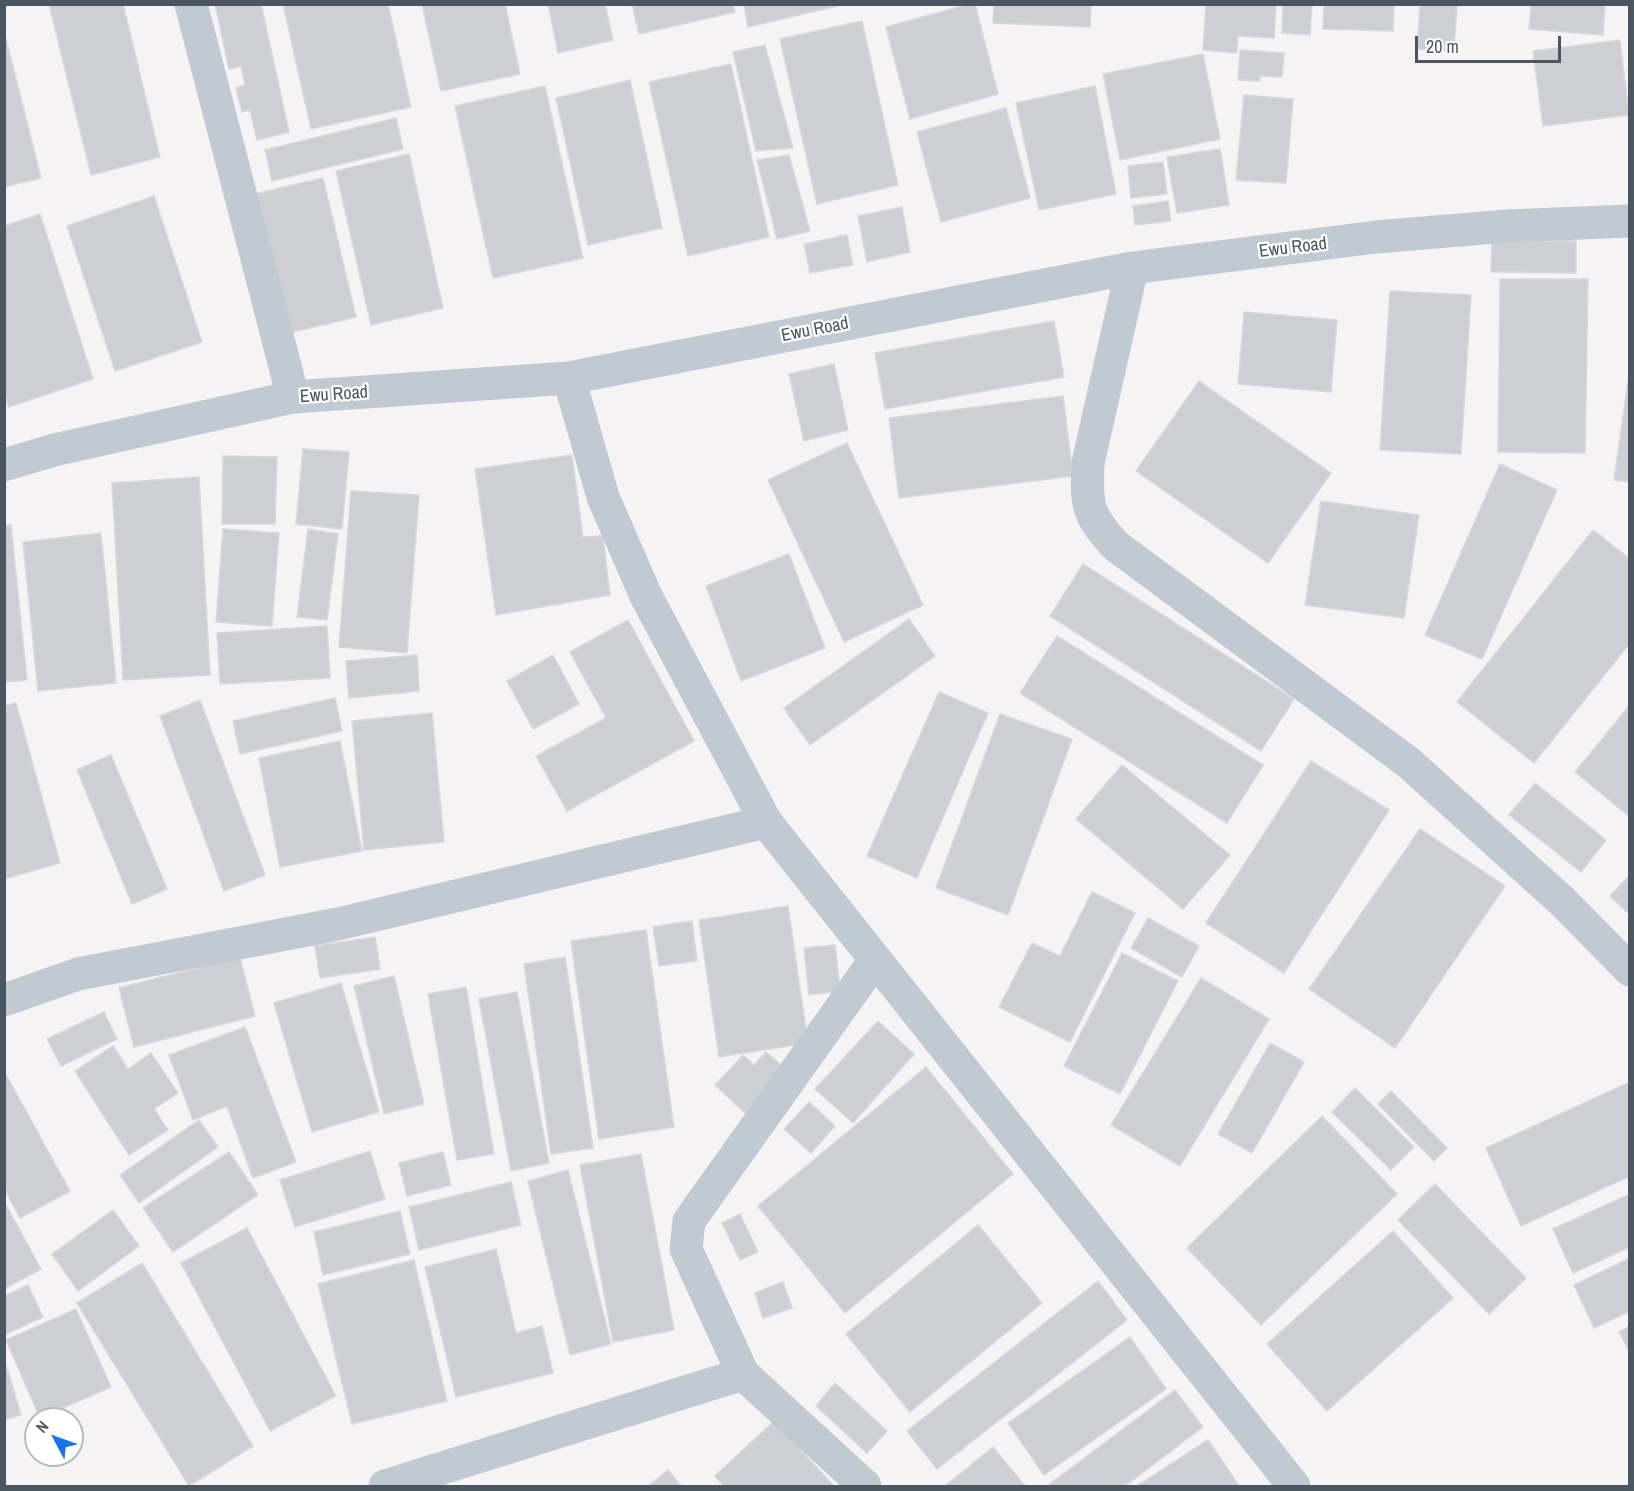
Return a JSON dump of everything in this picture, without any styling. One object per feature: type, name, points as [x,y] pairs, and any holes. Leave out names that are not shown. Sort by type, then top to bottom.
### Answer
[{"type":"street","points":[[191,4],[293,397]]},
{"type":"street","name":"Ewu Road","points":[[4,465],[54,450],[293,397],[568,378],[1132,268],[1376,237],[1507,226],[1629,220]]},
{"type":"street","points":[[1132,268],[1088,463],[1086,494],[1094,522],[1116,546],[1409,763],[1562,901],[1629,970]]},
{"type":"street","points":[[568,378],[603,497],[646,596],[766,822],[1294,1486]]},
{"type":"street","points":[[4,1000],[78,974],[339,924],[766,822]]},
{"type":"street","points":[[865,1486],[742,1374],[686,1249],[689,1221],[875,960]]},
{"type":"street","points":[[385,1486],[742,1374]]},
{"type":"building","points":[[49,4],[123,4],[160,157],[91,175]]},
{"type":"building","points":[[215,4],[261,4],[289,132],[257,140],[250,110],[242,112],[236,88],[245,85],[241,66],[229,69]]},
{"type":"building","points":[[283,4],[388,4],[411,107],[311,129]]},
{"type":"building","points":[[422,4],[505,4],[520,74],[441,91]]},
{"type":"building","points":[[548,4],[605,4],[613,40],[558,53]]},
{"type":"building","points":[[632,4],[733,4],[735,12],[639,34]]},
{"type":"building","points":[[744,4],[846,4],[748,27]]},
{"type":"building","points":[[975,4],[998,94],[910,119],[886,27]]},
{"type":"building","points":[[994,4],[1091,4],[1090,27],[993,23]]},
{"type":"building","points":[[1206,4],[1276,4],[1274,38],[1238,36],[1237,53],[1203,50]]},
{"type":"building","points":[[1283,4],[1312,4],[1310,35],[1282,33]]},
{"type":"building","points":[[1324,4],[1394,4],[1393,31],[1323,29]]},
{"type":"building","points":[[1420,4],[1457,4],[1454,51],[1417,49]]},
{"type":"building","points":[[1531,4],[1605,4],[1603,35],[1529,29]]},
{"type":"building","points":[[862,21],[898,185],[817,204],[780,39]]},
{"type":"building","points":[[4,31],[41,178],[4,187]]},
{"type":"building","points":[[1620,40],[1629,115],[1543,126],[1533,51]]},
{"type":"building","points":[[765,45],[793,148],[756,151],[733,52]]},
{"type":"building","points":[[1240,50],[1284,53],[1282,77],[1260,76],[1260,81],[1238,80]]},
{"type":"building","points":[[1203,54],[1220,139],[1120,160],[1103,74]]},
{"type":"building","points":[[731,64],[769,237],[688,256],[649,82]]},
{"type":"building","points":[[630,80],[662,228],[588,245],[556,98]]},
{"type":"building","points":[[545,86],[583,258],[493,278],[455,106]]},
{"type":"building","points":[[1095,86],[1116,194],[1039,210],[1016,103]]},
{"type":"building","points":[[1244,95],[1293,99],[1286,183],[1236,180]]},
{"type":"building","points":[[1006,108],[1030,198],[941,222],[917,132]]},
{"type":"building","points":[[396,118],[403,149],[272,181],[265,150]]},
{"type":"building","points":[[1220,149],[1229,205],[1177,213],[1167,157]]},
{"type":"building","points":[[409,154],[443,308],[371,325],[336,171]]},
{"type":"building","points":[[789,155],[810,231],[777,239],[757,160]]},
{"type":"building","points":[[1163,162],[1167,194],[1131,198],[1128,166]]},
{"type":"building","points":[[323,178],[356,317],[289,333],[255,194]]},
{"type":"building","points":[[154,196],[202,342],[115,371],[67,226]]},
{"type":"building","points":[[1168,201],[1171,221],[1135,225],[1133,206]]},
{"type":"building","points":[[902,207],[910,252],[867,262],[858,216]]},
{"type":"building","points":[[40,214],[93,379],[9,407],[4,392],[4,226]]},
{"type":"building","points":[[847,235],[853,265],[810,273],[804,244]]},
{"type":"building","points":[[1492,240],[1576,241],[1576,273],[1491,272]]},
{"type":"building","points":[[1500,279],[1588,279],[1585,453],[1498,452]]},
{"type":"building","points":[[1390,291],[1471,295],[1461,454],[1380,450]]},
{"type":"building","points":[[1244,312],[1337,320],[1331,392],[1238,384]]},
{"type":"building","points":[[1054,321],[1064,377],[885,409],[875,353]]},
{"type":"building","points":[[834,364],[848,430],[804,441],[789,374]]},
{"type":"building","points":[[1630,367],[1630,482],[1614,480]]},
{"type":"building","points":[[1199,381],[1331,473],[1268,563],[1136,471]]},
{"type":"building","points":[[1063,396],[1073,476],[899,498],[889,418]]},
{"type":"building","points":[[847,443],[923,605],[844,642],[768,480]]},
{"type":"building","points":[[303,449],[349,452],[342,529],[296,524]]},
{"type":"building","points":[[572,455],[583,537],[603,536],[610,595],[496,615],[475,469]]},
{"type":"building","points":[[223,456],[277,457],[275,524],[222,524]]},
{"type":"building","points":[[1500,464],[1557,490],[1482,659],[1425,635]]},
{"type":"building","points":[[199,477],[210,675],[123,680],[112,483]]},
{"type":"building","points":[[351,491],[419,495],[407,653],[339,647]]},
{"type":"building","points":[[1321,501],[1419,515],[1404,618],[1305,605]]},
{"type":"building","points":[[11,525],[27,680],[4,682],[4,526]]},
{"type":"building","points":[[223,529],[279,533],[272,626],[216,622]]},
{"type":"building","points":[[308,529],[338,534],[327,620],[297,617]]},
{"type":"building","points":[[1593,530],[1630,559],[1630,643],[1534,763],[1457,702]]},
{"type":"building","points":[[101,533],[116,683],[38,691],[23,542]]},
{"type":"building","points":[[789,554],[825,648],[741,681],[706,586]]},
{"type":"building","points":[[1083,564],[1294,699],[1261,751],[1050,616]]},
{"type":"building","points":[[909,619],[935,656],[810,745],[784,708]]},
{"type":"building","points":[[628,620],[694,741],[567,811],[536,756],[606,718],[570,652]]},
{"type":"building","points":[[327,626],[330,678],[220,684],[217,633]]},
{"type":"building","points":[[1057,636],[1263,765],[1227,823],[1020,693]]},
{"type":"building","points":[[417,655],[419,691],[349,698],[346,661]]},
{"type":"building","points":[[553,655],[579,704],[533,729],[507,681]]},
{"type":"building","points":[[939,692],[988,713],[917,878],[867,856]]},
{"type":"building","points":[[335,698],[342,731],[240,754],[233,721]]},
{"type":"building","points":[[200,700],[265,875],[224,891],[160,716]]},
{"type":"building","points":[[16,703],[60,863],[4,879],[4,706]]},
{"type":"building","points":[[1630,705],[1630,817],[1575,772]]},
{"type":"building","points":[[432,713],[444,842],[364,850],[352,721]]},
{"type":"building","points":[[1000,714],[1072,739],[1008,915],[936,888]]},
{"type":"building","points":[[340,741],[362,851],[280,867],[259,758]]},
{"type":"building","points":[[111,755],[167,889],[132,904],[77,770]]},
{"type":"building","points":[[1311,761],[1389,810],[1284,973],[1206,923]]},
{"type":"building","points":[[1122,765],[1230,855],[1183,909],[1076,819]]},
{"type":"building","points":[[1535,783],[1606,840],[1581,872],[1509,815]]},
{"type":"building","points":[[1420,829],[1505,886],[1395,1048],[1309,989]]},
{"type":"building","points":[[1630,875],[1630,915],[1610,896]]},
{"type":"building","points":[[1092,892],[1135,913],[1070,1042],[999,1007],[1032,943],[1060,956]]},
{"type":"building","points":[[788,906],[808,1043],[719,1057],[699,920]]},
{"type":"building","points":[[1148,918],[1199,946],[1182,977],[1131,948]]},
{"type":"building","points":[[692,921],[697,961],[659,966],[653,927]]},
{"type":"building","points":[[646,930],[674,1127],[599,1139],[571,941]]},
{"type":"building","points":[[375,937],[380,969],[320,978],[315,946]]},
{"type":"building","points":[[835,945],[840,991],[809,995],[804,948]]},
{"type":"building","points":[[1122,953],[1178,981],[1120,1094],[1064,1066]]},
{"type":"building","points":[[240,957],[255,1016],[134,1047],[119,988]]},
{"type":"building","points":[[565,957],[593,1148],[551,1154],[524,964]]},
{"type":"building","points":[[394,976],[424,1104],[384,1114],[354,986]]},
{"type":"building","points":[[1201,978],[1269,1019],[1180,1166],[1111,1125]]},
{"type":"building","points":[[341,983],[379,1112],[312,1132],[274,1003]]},
{"type":"building","points":[[466,987],[494,1154],[457,1160],[428,994]]},
{"type":"building","points":[[517,992],[549,1163],[511,1171],[479,999]]},
{"type":"building","points":[[104,1012],[117,1039],[61,1066],[47,1039]]},
{"type":"building","points":[[878,1021],[914,1054],[853,1123],[815,1089]]},
{"type":"building","points":[[245,1027],[296,1162],[253,1178],[227,1106],[193,1120],[169,1055]]},
{"type":"building","points":[[1270,1043],[1304,1062],[1252,1153],[1218,1134]]},
{"type":"building","points":[[113,1046],[128,1069],[151,1053],[178,1093],[154,1109],[168,1130],[129,1155],[75,1071]]},
{"type":"building","points":[[766,1052],[786,1069],[745,1113],[715,1085],[743,1055],[754,1065]]},
{"type":"building","points":[[926,1067],[1013,1174],[845,1313],[758,1206]]},
{"type":"building","points":[[4,1071],[70,1191],[20,1218],[4,1188]]},
{"type":"building","points":[[1630,1082],[1630,1176],[1521,1226],[1486,1148]]},
{"type":"building","points":[[1355,1088],[1414,1147],[1391,1170],[1332,1112]]},
{"type":"building","points":[[1391,1091],[1447,1148],[1434,1161],[1378,1104]]},
{"type":"building","points":[[809,1102],[835,1126],[811,1153],[784,1129]]},
{"type":"building","points":[[1322,1116],[1397,1194],[1261,1325],[1187,1248]]},
{"type":"building","points":[[199,1120],[218,1147],[139,1203],[120,1175]]},
{"type":"building","points":[[370,1151],[385,1199],[295,1227],[280,1180]]},
{"type":"building","points":[[229,1152],[258,1195],[173,1252],[143,1208]]},
{"type":"building","points":[[443,1152],[451,1185],[407,1196],[399,1163]]},
{"type":"building","points":[[641,1154],[674,1330],[613,1342],[580,1165]]},
{"type":"building","points":[[568,1170],[611,1344],[570,1355],[528,1181]]},
{"type":"building","points":[[511,1182],[521,1225],[419,1250],[409,1207]]},
{"type":"building","points":[[1435,1184],[1526,1278],[1489,1314],[1398,1220]]},
{"type":"building","points":[[1630,1194],[1630,1247],[1573,1273],[1553,1229]]},
{"type":"building","points":[[4,1201],[41,1269],[4,1289]]},
{"type":"building","points":[[113,1210],[139,1246],[78,1291],[52,1254]]},
{"type":"building","points":[[400,1211],[410,1254],[323,1275],[314,1232]]},
{"type":"building","points":[[740,1214],[758,1252],[740,1260],[722,1223]]},
{"type":"building","points":[[978,1225],[1042,1303],[910,1412],[846,1334]]},
{"type":"building","points":[[247,1228],[336,1396],[270,1431],[181,1263]]},
{"type":"building","points":[[1393,1231],[1453,1298],[1327,1411],[1267,1344]]},
{"type":"building","points":[[496,1249],[516,1333],[542,1326],[553,1373],[456,1397],[425,1267]]},
{"type":"building","points":[[1630,1258],[1630,1311],[1594,1328],[1574,1285]]},
{"type":"building","points":[[414,1260],[447,1401],[352,1424],[318,1284]]},
{"type":"building","points":[[142,1263],[253,1446],[189,1486],[77,1303]]},
{"type":"building","points":[[1098,1281],[1127,1320],[937,1469],[907,1431]]},
{"type":"building","points":[[783,1282],[792,1308],[763,1318],[755,1293]]},
{"type":"building","points":[[28,1285],[43,1317],[4,1335],[4,1296]]},
{"type":"building","points":[[76,1309],[111,1387],[65,1407],[35,1407],[6,1340]]},
{"type":"building","points":[[1630,1326],[1630,1352],[1619,1332]]},
{"type":"building","points":[[1130,1337],[1166,1389],[1044,1475],[1008,1423]]},
{"type":"building","points":[[4,1358],[21,1415],[4,1420]]},
{"type":"building","points":[[835,1383],[887,1431],[867,1453],[816,1406]]},
{"type":"building","points":[[1175,1390],[1203,1427],[1125,1486],[1047,1486]]},
{"type":"building","points":[[774,1421],[834,1486],[724,1486],[715,1476]]},
{"type":"building","points":[[1208,1440],[1239,1486],[1137,1486]]},
{"type":"building","points":[[993,1447],[1025,1486],[945,1486]]},
{"type":"building","points":[[668,1470],[681,1486],[648,1486]]}]
